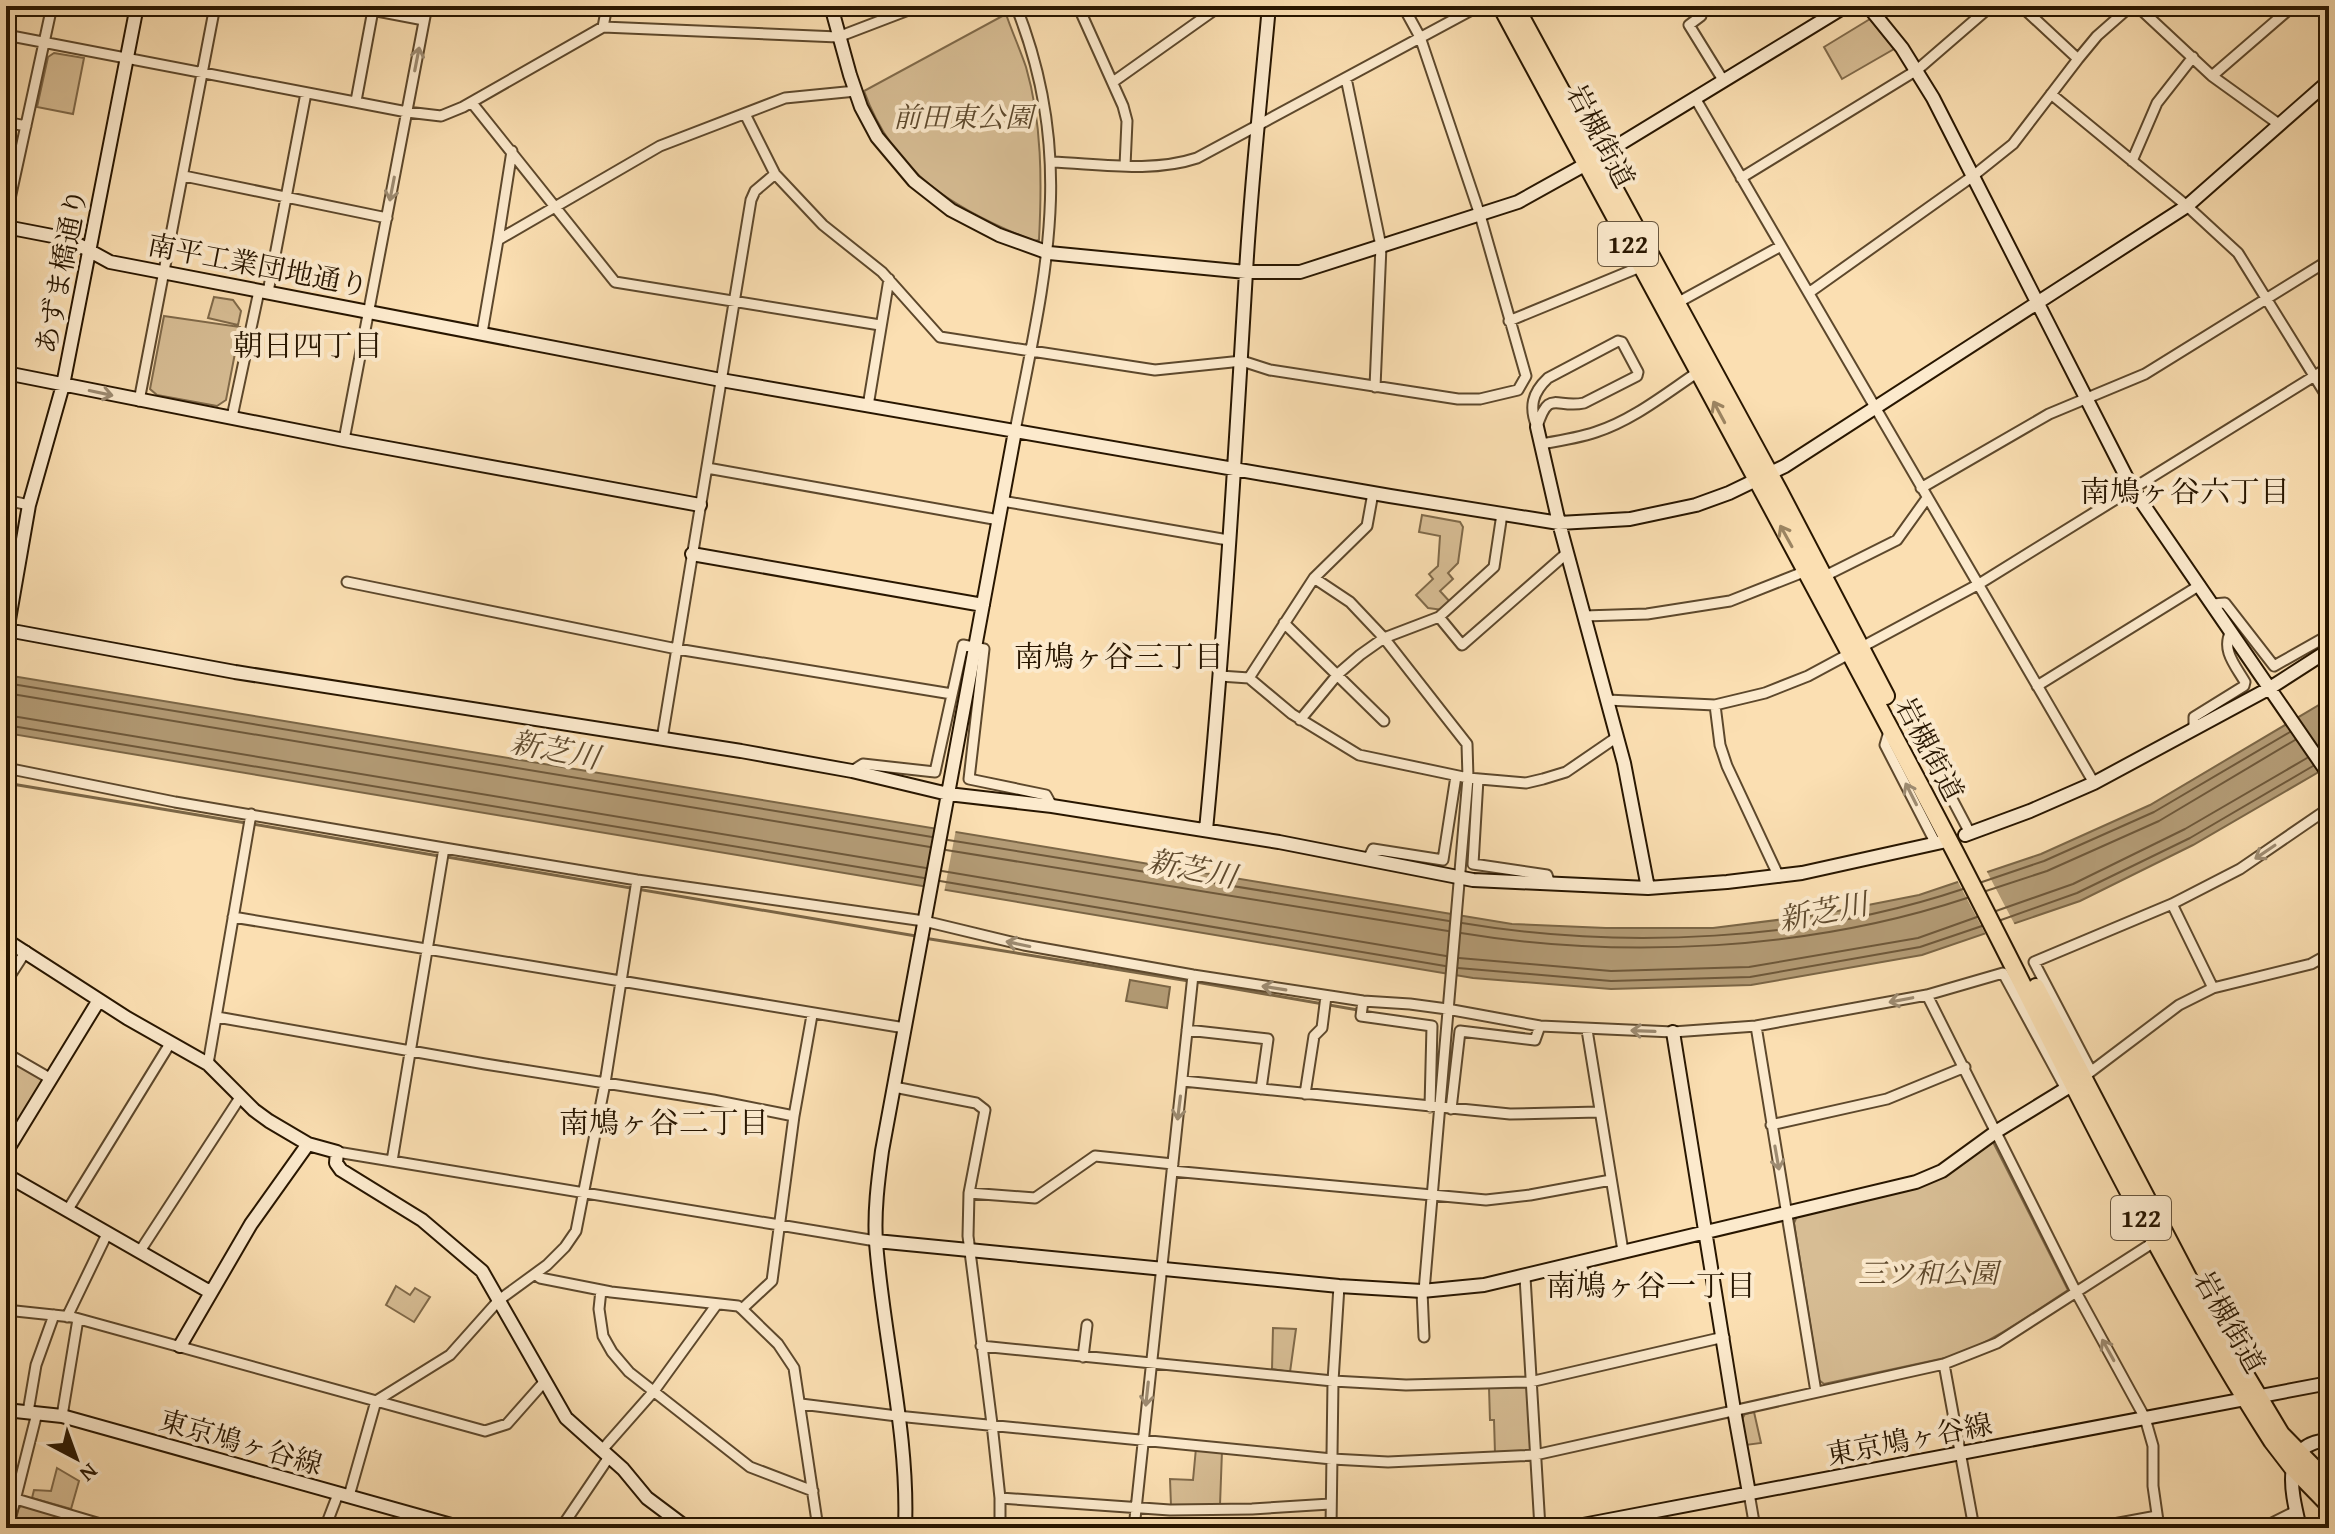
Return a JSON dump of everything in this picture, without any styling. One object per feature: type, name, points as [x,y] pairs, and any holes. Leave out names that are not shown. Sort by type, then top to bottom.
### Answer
[{"type":"highway","name":"岩槻街道","points":[[1501,6],[1677,303],[1806,571],[1856,650],[2078,1081],[2154,1242],[2252,1397],[2329,1505]]},
{"type":"highway","name":"岩槻街道","points":[[1521,8],[1640,267],[1698,372],[1825,576],[1887,736],[1955,842]]},
{"type":"highway","name":"岩槻街道","points":[[2078,1081],[2252,1397]]},
{"type":"highway","name":"岩槻街道","points":[[2295,1460],[2329,1483]]},
{"type":"street","points":[[6,217],[52,6]]},
{"type":"street","name":"あずま橋通り","points":[[6,637],[29,505],[63,385],[137,6]]},
{"type":"street","points":[[139,401],[215,6]]},
{"type":"street","points":[[351,6],[424,20]]},
{"type":"street","points":[[344,440],[427,6]]},
{"type":"street","points":[[603,27],[607,6]]},
{"type":"street","points":[[831,6],[856,91],[877,137],[890,156],[936,200],[999,235],[1049,253],[1246,272],[1300,272],[1518,202],[1592,161],[1846,6]]},
{"type":"street","points":[[6,35],[441,116],[472,103],[603,27],[838,37],[919,6]]},
{"type":"street","points":[[905,1528],[904,1482],[876,1241],[878,1183],[1049,253],[1052,162],[1040,83],[1016,6]]},
{"type":"street","points":[[1078,6],[1113,82],[1127,121],[1125,166]]},
{"type":"street","points":[[1113,82],[1220,6]]},
{"type":"street","points":[[1206,830],[1220,676],[1246,272],[1269,6]]},
{"type":"street","points":[[745,114],[775,174],[823,225],[889,279],[940,337],[1155,370],[1242,361],[1270,370],[1458,399],[1480,399],[1518,390],[1526,376],[1480,215],[1420,37],[1403,6]]},
{"type":"street","points":[[1052,162],[1177,165],[1197,158],[1479,6]]},
{"type":"street","points":[[1700,6],[1701,16],[1689,25],[1723,80]]},
{"type":"street","points":[[1868,6],[1917,70],[2132,488],[2329,775]]},
{"type":"street","points":[[1741,178],[1917,70],[1991,6]]},
{"type":"street","points":[[2021,6],[2078,59]]},
{"type":"street","points":[[1810,292],[2013,144],[2097,36],[2131,6]]},
{"type":"street","points":[[2137,6],[2212,76],[2280,125]]},
{"type":"street","points":[[2212,76],[2293,6]]},
{"type":"street","points":[[356,101],[373,10]]},
{"type":"street","points":[[2132,161],[2157,103],[2193,57]]},
{"type":"street","points":[[1346,78],[1381,246],[1375,387]]},
{"type":"street","name":"南平工業団地通り","points":[[6,227],[68,239],[110,262],[721,380],[1373,493],[1559,523],[1597,523],[1661,514],[1696,505],[1763,478],[2039,304],[2187,206],[2328,85]]},
{"type":"street","points":[[498,240],[660,146],[785,98],[856,91]]},
{"type":"street","points":[[232,417],[286,197],[306,93]]},
{"type":"street","points":[[2051,94],[2187,206],[2238,253],[2329,400]]},
{"type":"street","points":[[1695,98],[2094,783]]},
{"type":"street","points":[[472,103],[615,282],[880,325]]},
{"type":"street","points":[[6,122],[26,126]]},
{"type":"street","points":[[482,333],[512,151]]},
{"type":"street","points":[[662,739],[751,200],[755,191],[775,174]]},
{"type":"street","points":[[184,176],[387,218]]},
{"type":"street","points":[[1677,303],[1781,246]]},
{"type":"street","points":[[1921,488],[2049,414],[2145,374],[2329,260]]},
{"type":"street","points":[[1509,321],[1640,267]]},
{"type":"street","points":[[868,406],[889,279]]},
{"type":"street","points":[[1537,427],[1546,406],[1555,400],[1575,405],[1584,403],[1637,376],[1638,372],[1622,342],[1618,341],[1548,378],[1540,386],[1532,403],[1532,413],[1624,763],[1648,888]]},
{"type":"street","points":[[1607,700],[1715,705],[1765,693],[1808,676],[1979,584],[2329,367]]},
{"type":"street","points":[[1541,444],[1610,427],[1698,372]]},
{"type":"street","points":[[6,373],[344,440],[700,505]]},
{"type":"street","points":[[1548,378],[1555,400]]},
{"type":"street","points":[[707,468],[999,520]]},
{"type":"street","points":[[1249,678],[1314,578],[1367,526],[1373,493]]},
{"type":"street","points":[[1825,576],[1897,540],[1927,498]]},
{"type":"street","points":[[6,500],[29,505]]},
{"type":"street","points":[[1002,501],[1228,540]]},
{"type":"street","points":[[1300,720],[1338,674],[1384,638],[1439,617],[1494,567],[1502,514]]},
{"type":"street","points":[[1439,617],[1462,645],[1567,553]]},
{"type":"street","points":[[692,554],[983,605]]},
{"type":"street","points":[[1584,616],[1647,614],[1730,601],[1806,571]]},
{"type":"street","points":[[1314,578],[1350,602],[1384,638],[1467,744],[1473,778],[1473,864],[1547,875],[1550,884]]},
{"type":"street","points":[[347,582],[677,649],[952,694]]},
{"type":"street","points":[[2037,686],[2200,585]]},
{"type":"street","points":[[2213,604],[2225,603],[2274,666],[2329,635]]},
{"type":"street","points":[[1284,623],[1384,721]]},
{"type":"street","points":[[6,630],[235,672],[852,771],[948,797],[1052,806],[1206,830],[1368,859],[1457,879],[1648,888],[1779,877],[1955,842],[2094,783],[2194,729],[2273,692],[2329,650]]},
{"type":"street","points":[[2194,729],[2194,717],[2244,686],[2245,682],[2227,651],[2231,631]]},
{"type":"street","points":[[852,771],[863,764],[935,772],[963,645],[975,647],[984,649],[969,779],[1046,795],[1052,806]]},
{"type":"street","points":[[1220,676],[1249,678],[1300,720],[1359,755],[1456,776],[1526,783],[1543,779],[1566,772],[1617,737]]},
{"type":"street","points":[[1715,705],[1720,745],[1727,766],[1779,877]]},
{"type":"street","points":[[1912,723],[1955,842]]},
{"type":"street","points":[[6,768],[175,802],[637,880],[925,918],[1024,945],[1193,975],[1363,1001],[1447,1009],[1540,1026],[1673,1032],[1756,1026],[1927,995],[2003,973],[2078,1081]]},
{"type":"street","points":[[1368,859],[1373,849],[1443,860],[1456,776]]},
{"type":"street","points":[[1434,1108],[1447,1009],[1457,879],[1473,778]]},
{"type":"street","points":[[2078,1081],[2034,962],[2172,904],[2240,869],[2329,808]]},
{"type":"street","points":[[208,1064],[251,814]]},
{"type":"street","points":[[392,1161],[444,848]]},
{"type":"street","points":[[325,1528],[343,1495],[376,1401],[450,1355],[499,1300],[535,1274],[571,1240],[585,1192],[605,1083],[637,880]]},
{"type":"street","points":[[2172,904],[2213,988]]},
{"type":"street","points":[[233,917],[905,1028]]},
{"type":"street","points":[[6,940],[99,1000],[208,1064],[269,1121],[308,1144],[337,1152],[876,1241],[1339,1286],[1423,1291],[1525,1277],[1916,1182],[1942,1171],[1997,1131],[2078,1081],[2179,1005],[2213,988],[2311,964],[2329,954]]},
{"type":"street","points":[[6,982],[26,951]]},
{"type":"street","points":[[1134,1528],[1193,975]]},
{"type":"street","points":[[1927,995],[2076,1292],[2145,1418],[2153,1446],[2153,1486],[2159,1528]]},
{"type":"street","points":[[1305,1094],[1314,1036],[1322,1028],[1326,996]]},
{"type":"street","points":[[6,1152],[99,1000]]},
{"type":"street","points":[[1363,1001],[1361,1016],[1432,1026],[1432,1197],[1423,1291],[1424,1337]]},
{"type":"street","points":[[742,1309],[772,1281],[794,1116],[812,1015]]},
{"type":"street","points":[[217,1017],[794,1116]]},
{"type":"street","points":[[1451,1109],[1460,1031],[1535,1040],[1540,1026]]},
{"type":"street","points":[[1756,1026],[1816,1392]]},
{"type":"street","points":[[1187,1030],[1268,1039],[1261,1089]]},
{"type":"street","points":[[1587,1030],[1623,1251]]},
{"type":"street","points":[[1673,1032],[1755,1528]]},
{"type":"street","points":[[67,1211],[171,1042]]},
{"type":"street","points":[[6,1053],[51,1079]]},
{"type":"street","points":[[1771,1125],[1887,1099],[1965,1067]]},
{"type":"street","points":[[1183,1081],[1510,1114],[1599,1112]]},
{"type":"street","points":[[894,1087],[983,1106],[985,1114],[969,1193],[969,1249],[992,1424],[1000,1528]]},
{"type":"street","points":[[140,1251],[241,1096]]},
{"type":"street","points":[[180,1346],[251,1224],[308,1144]]},
{"type":"street","points":[[337,1152],[338,1167],[422,1220],[482,1271],[566,1418],[606,1453],[647,1498],[687,1528]]},
{"type":"street","points":[[969,1193],[1035,1198],[1095,1156],[1172,1168],[1432,1197],[1486,1200],[1611,1180]]},
{"type":"street","points":[[6,1175],[210,1292]]},
{"type":"street","points":[[67,1317],[107,1234]]},
{"type":"street","points":[[801,1404],[1332,1459],[1388,1462],[1535,1455],[1944,1364],[1997,1343],[2154,1242]]},
{"type":"street","points":[[1581,1263],[1586,1285]]},
{"type":"street","points":[[535,1274],[540,1278],[601,1290],[742,1309],[778,1344],[794,1368],[818,1528]]},
{"type":"street","points":[[1525,1277],[1540,1528]]},
{"type":"street","points":[[1331,1528],[1333,1381],[1339,1286]]},
{"type":"street","points":[[601,1290],[600,1327],[607,1344],[629,1372],[750,1467],[813,1491]]},
{"type":"street","points":[[561,1528],[606,1453],[717,1304]]},
{"type":"street","points":[[6,1310],[78,1319],[485,1431],[507,1424],[545,1381]]},
{"type":"street","points":[[8,1528],[33,1413],[36,1365],[54,1315]]},
{"type":"street","points":[[62,1416],[78,1319]]},
{"type":"street","points":[[1083,1357],[1087,1325]]},
{"type":"street","points":[[981,1346],[1333,1381],[1406,1385],[1530,1382],[1724,1337]]},
{"type":"street","points":[[1944,1364],[1974,1528]]},
{"type":"street","name":"東京鳩ヶ谷線","points":[[1567,1528],[2329,1383]]},
{"type":"street","name":"東京鳩ヶ谷線","points":[[6,1410],[62,1416],[462,1528]]},
{"type":"street","points":[[2300,1528],[2296,1511],[2295,1460],[2313,1443],[2329,1440]]},
{"type":"street","points":[[1000,1498],[1136,1509],[1252,1509],[1330,1504]]},
{"type":"street","points":[[16,1499],[114,1528]]},
{"type":"street","points":[[2262,1528],[2296,1511]]},
{"type":"street","points":[[2092,1528],[2157,1516]]},
{"type":"green space","name":"前田東公園","points":[[1006,14],[1026,67],[1038,131],[1040,218],[1039,240],[1034,241],[978,216],[931,186],[892,145],[864,91]]},
{"type":"green space","points":[[1870,19],[1894,49],[1842,79],[1824,47]]},
{"type":"green space","points":[[54,53],[84,58],[73,114],[37,107],[48,57]]},
{"type":"green space","points":[[214,297],[233,300],[241,311],[238,325],[208,318]]},
{"type":"green space","points":[[164,316],[240,327],[226,400],[217,406],[157,395],[150,389]]},
{"type":"green space","points":[[1422,515],[1460,522],[1463,527],[1458,563],[1448,573],[1453,579],[1440,591],[1451,603],[1443,610],[1428,608],[1416,595],[1433,579],[1429,574],[1438,566],[1440,536],[1419,532]]},
{"type":"green space","points":[[6,1058],[42,1078],[42,1081],[6,1140]]},
{"type":"green space","name":"三ツ和公園","points":[[1993,1142],[2068,1290],[1999,1334],[1954,1356],[1824,1384],[1819,1380],[1794,1223],[1797,1216],[1936,1179],[1956,1169]]},
{"type":"green space","points":[[396,1286],[410,1295],[415,1288],[430,1297],[414,1322],[386,1305]]},
{"type":"green space","points":[[1273,1328],[1296,1329],[1290,1372],[1272,1369]]},
{"type":"green space","points":[[1525,1387],[1531,1448],[1528,1452],[1495,1453],[1489,1388]]},
{"type":"green space","points":[[1754,1412],[1761,1443],[1746,1445],[1742,1419],[1745,1414]]},
{"type":"green space","points":[[1196,1448],[1222,1451],[1220,1505],[1171,1506],[1170,1479],[1193,1480]]},
{"type":"green space","points":[[57,1468],[79,1481],[71,1509],[32,1498],[34,1490],[51,1491]]},
{"type":"green space","points":[[22,1505],[82,1523],[84,1528],[13,1528]]},
{"type":"water","points":[[6,675],[1512,924],[1606,928],[1713,928],[1817,915],[1919,895],[2041,854],[2150,805],[2329,699],[2329,766],[2193,845],[2080,901],[1922,955],[1751,985],[1611,989],[1473,978],[6,733]]},
{"type":"water","points":[[1130,980],[1170,987],[1167,1008],[1126,1001]]},
{"type":"pier","points":[[936,826],[956,829],[944,893],[924,890]]},
{"type":"pier","points":[[1985,868],[2016,927],[1987,937],[1956,878]]},
{"type":"waterway","points":[[6,783],[246,823]]},
{"type":"waterway","points":[[253,824],[439,856]]},
{"type":"waterway","points":[[447,857],[916,936]]},
{"type":"waterway","points":[[924,938],[1189,981]]},
{"type":"waterway","points":[[1196,982],[1358,1010]]},
{"type":"district","name":"朝日四丁目","points":[[308,346]]},
{"type":"district","name":"南鳩ヶ谷六丁目","points":[[2185,492]]},
{"type":"district","name":"南鳩ヶ谷三丁目","points":[[1119,657]]},
{"type":"district","name":"南鳩ヶ谷二丁目","points":[[664,1123]]},
{"type":"district","name":"南鳩ヶ谷一丁目","points":[[1651,1286]]},
{"type":"water label","name":"新芝川","points":[[555,750]]},
{"type":"water label","name":"新芝川","points":[[1192,869]]},
{"type":"water label","name":"新芝川","points":[[1823,912]]}]
